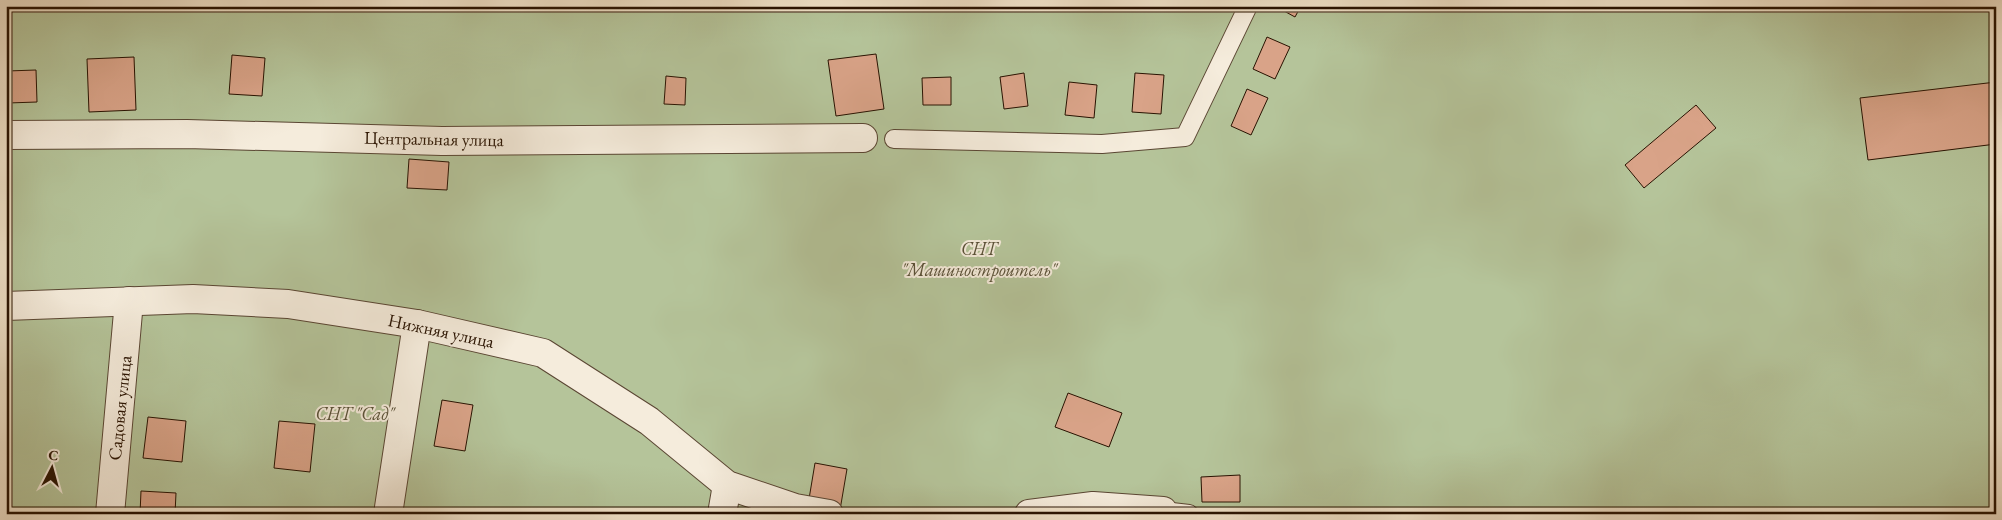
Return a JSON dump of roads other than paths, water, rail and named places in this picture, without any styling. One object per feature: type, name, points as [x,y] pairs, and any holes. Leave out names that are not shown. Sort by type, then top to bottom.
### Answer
[{"type":"street","name":"Центральная улица","points":[[6,135],[187,134],[442,141],[863,138]]},
{"type":"street","name":"Нижняя улица","points":[[6,306],[194,299],[288,304],[417,324],[543,354],[649,421],[727,484],[795,508],[829,514]]},
{"type":"street","name":"Садовая улица","points":[[110,514],[130,301]]},
{"type":"street","points":[[388,514],[417,324]]},
{"type":"street","points":[[722,514],[727,484]]},
{"type":"street","points":[[1029,514],[1093,506],[1176,513]]},
{"type":"lane","points":[[894,139],[1102,144],[1185,137],[1248,6]]},
{"type":"park label","name":"СНТ \"Машиностроитель\"","points":[[979,259]]},
{"type":"park label","name":"СНТ \"Сад\"","points":[[355,414]]}]
